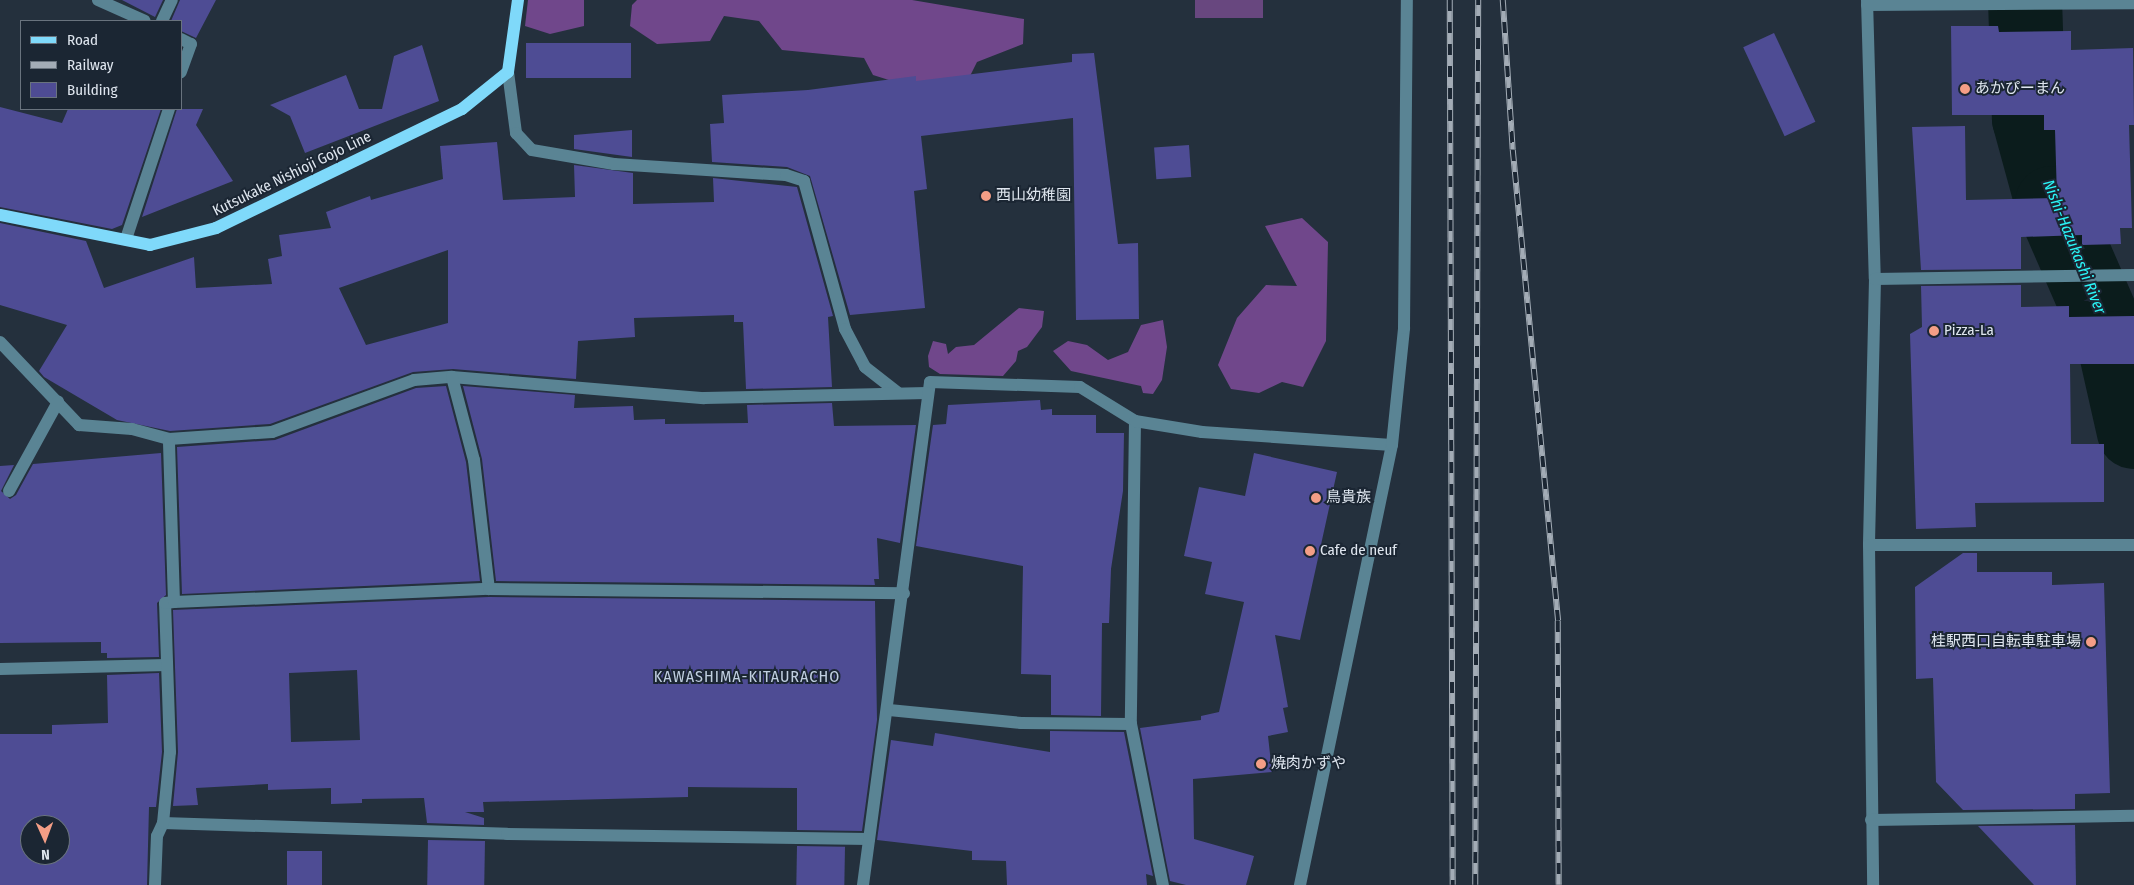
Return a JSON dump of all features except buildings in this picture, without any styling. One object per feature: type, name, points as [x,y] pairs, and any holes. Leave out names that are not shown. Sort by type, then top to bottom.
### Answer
[{"type":"main road","points":[[508,72],[518,0]]},
{"type":"main road","name":"Kutsukake Nishioji Gojo Line","points":[[0,215],[150,245],[216,228],[462,109],[508,72]]},
{"type":"street","points":[[98,0],[143,20]]},
{"type":"street","points":[[162,20],[172,0]]},
{"type":"street","points":[[1300,885],[1392,444],[1404,328],[1407,0]]},
{"type":"street","points":[[1873,885],[1869,544],[1875,279],[1867,2],[2011,6],[2047,2],[2134,4]]},
{"type":"street","points":[[182,40],[191,44],[182,69]]},
{"type":"street","points":[[508,72],[516,133],[532,150],[614,164],[786,175],[804,181],[845,329],[865,367],[897,392]]},
{"type":"street","points":[[126,239],[169,110]]},
{"type":"street","points":[[1875,279],[2134,275]]},
{"type":"street","points":[[0,342],[79,425],[132,429],[168,439],[272,432],[414,380],[452,377],[704,398],[927,392]]},
{"type":"street","points":[[452,377],[474,460],[489,589]]},
{"type":"street","points":[[863,885],[889,710],[927,392],[930,382],[1080,387],[1135,421],[1202,432],[1392,444]]},
{"type":"street","points":[[9,492],[58,402]]},
{"type":"street","points":[[1135,421],[1131,724],[1163,885]]},
{"type":"street","points":[[168,439],[174,602]]},
{"type":"street","points":[[1869,544],[2134,546]]},
{"type":"street","points":[[155,885],[157,836],[164,823],[170,752],[165,603],[489,589],[904,592]]},
{"type":"street","points":[[0,669],[168,665]]},
{"type":"street","points":[[889,710],[1021,724],[1131,724]]},
{"type":"street","points":[[1871,820],[2134,816]]},
{"type":"street","points":[[164,823],[507,834],[869,839]]},
{"type":"shaded area","points":[[528,0],[584,0],[584,26],[550,34],[525,26]]},
{"type":"shaded area","points":[[637,0],[912,0],[1024,19],[1023,44],[977,62],[962,92],[927,92],[873,75],[864,58],[782,50],[759,21],[724,16],[710,41],[657,44],[630,26],[632,5]]},
{"type":"shaded area","points":[[1195,0],[1263,0],[1263,18],[1195,18]]},
{"type":"shaded area","points":[[1302,218],[1328,242],[1326,341],[1303,387],[1282,382],[1259,393],[1231,389],[1218,365],[1237,318],[1266,285],[1297,286],[1265,226]]},
{"type":"shaded area","points":[[1019,308],[1044,311],[1042,327],[1027,347],[1018,351],[1016,361],[1003,376],[940,374],[929,367],[928,356],[933,341],[946,344],[948,354],[956,347],[974,345]]},
{"type":"shaded area","points":[[1163,320],[1167,347],[1162,380],[1153,394],[1143,393],[1141,386],[1071,371],[1053,351],[1068,341],[1087,345],[1108,360],[1128,352],[1141,325]]},
{"type":"waterway","name":"Nishi-Hazukashi River","points":[[2025,0],[2029,119],[2052,203],[2115,348],[2134,432]]},
{"type":"railway","points":[[1450,0],[1453,885]]},
{"type":"railway","points":[[1475,885],[1478,0]]},
{"type":"railway","points":[[1503,0],[1513,150],[1558,621],[1559,885]]},
{"type":"place","name":"あかぴーまん","points":[[1965,89]]},
{"type":"place","name":"西山幼稚園","points":[[986,196]]},
{"type":"place","name":"Pizza-La","points":[[1934,331]]},
{"type":"place","name":"鳥貴族","points":[[1316,498]]},
{"type":"place","name":"Cafe de neuf","points":[[1310,551]]},
{"type":"place","name":"桂駅西口自転車駐車場","points":[[2091,642]]},
{"type":"place","name":"焼肉かずや","points":[[1261,764]]},
{"type":"district","name":"KAWASHIMA-KITAURACHO","points":[[747,677]]}]
